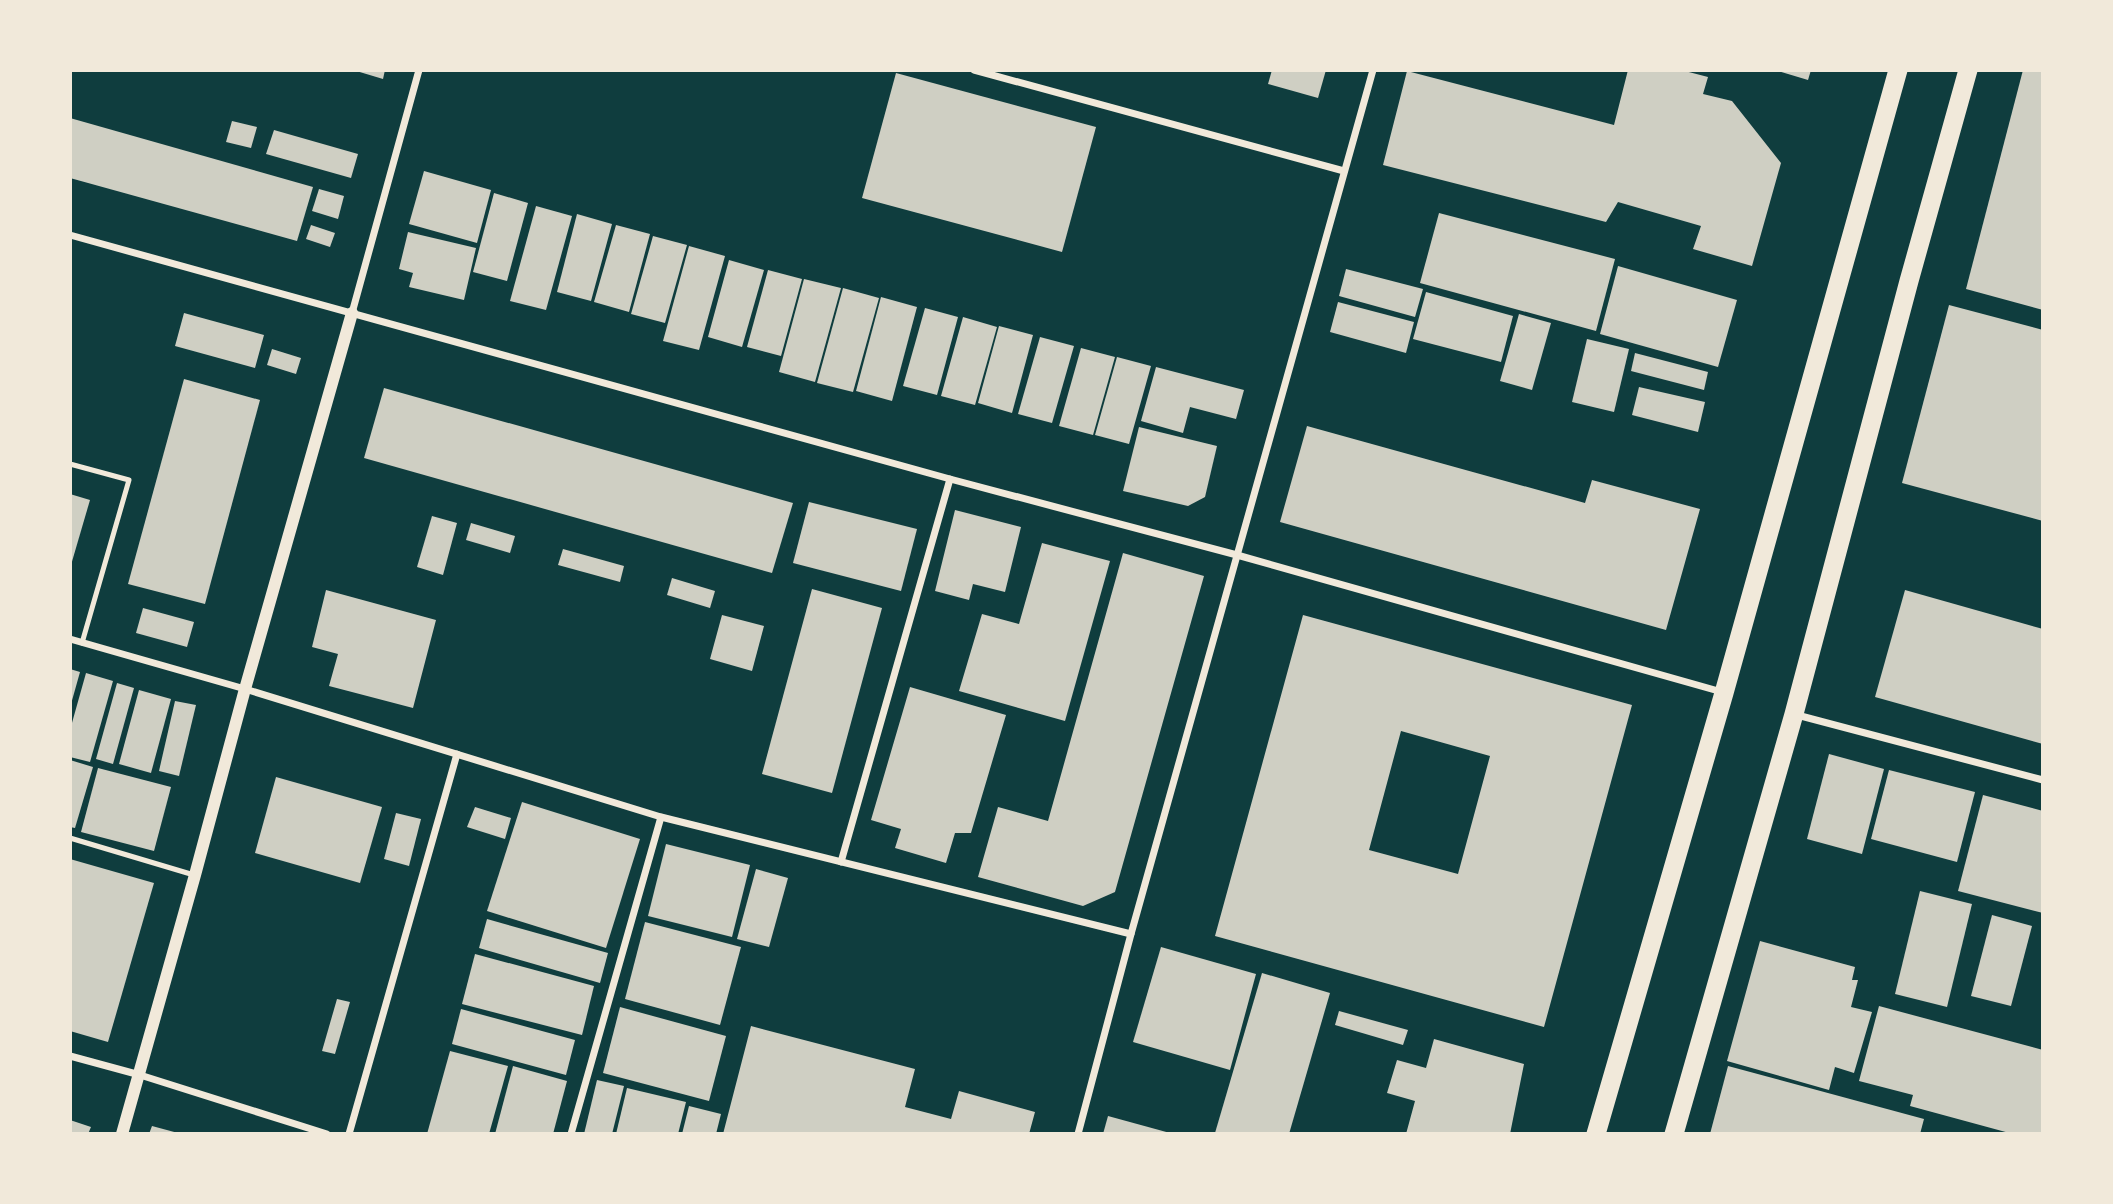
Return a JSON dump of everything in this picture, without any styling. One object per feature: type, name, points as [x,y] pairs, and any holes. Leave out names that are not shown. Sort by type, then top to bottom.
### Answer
[{"type":"highway","points":[[1596,1134],[1724,693],[1898,70]]},
{"type":"highway","points":[[1674,1134],[1794,714],[1905,295],[1968,70]]},
{"type":"street","points":[[122,1134],[419,70]]},
{"type":"street","points":[[974,70],[1344,171]]},
{"type":"street","points":[[1078,1134],[1131,934],[1373,70]]},
{"type":"street","points":[[70,235],[950,479],[1237,555],[1724,693]]},
{"type":"street","points":[[841,862],[950,479]]},
{"type":"street","points":[[70,639],[245,689],[661,817],[1131,934]]},
{"type":"street","points":[[1794,714],[2043,780]]},
{"type":"street","points":[[349,1134],[457,754]]},
{"type":"street","points":[[571,1134],[661,817]]},
{"type":"street","points":[[70,1056],[140,1075],[327,1134]]},
{"type":"lane","points":[[70,464],[129,480],[82,643]]},
{"type":"lane","points":[[70,838],[195,875]]},
{"type":"building","points":[[353,70],[385,70],[383,79]]},
{"type":"building","points":[[1272,70],[1326,70],[1318,98],[1268,84]]},
{"type":"building","points":[[1628,70],[1681,70],[1708,77],[1703,94],[1732,101],[1781,163],[1752,266],[1693,249],[1701,226],[1618,202],[1606,222],[1383,165],[1407,71],[1614,125]]},
{"type":"building","points":[[1775,70],[1811,70],[1808,80]]},
{"type":"building","points":[[2023,70],[2043,70],[2043,310],[1966,289]]},
{"type":"building","points":[[896,73],[1096,127],[1062,252],[862,198]]},
{"type":"building","points":[[70,118],[313,187],[297,241],[70,178]]},
{"type":"building","points":[[232,121],[257,127],[251,148],[226,142]]},
{"type":"building","points":[[274,130],[358,154],[351,178],[266,154]]},
{"type":"building","points":[[424,171],[491,190],[477,243],[409,224]]},
{"type":"building","points":[[319,189],[344,196],[338,219],[312,211]]},
{"type":"building","points":[[494,193],[528,203],[507,281],[473,272]]},
{"type":"building","points":[[536,206],[572,216],[546,310],[510,301]]},
{"type":"building","points":[[1439,213],[1615,259],[1596,331],[1420,283]]},
{"type":"building","points":[[577,214],[612,224],[591,301],[557,292]]},
{"type":"building","points":[[311,225],[335,233],[330,247],[306,239]]},
{"type":"building","points":[[616,225],[650,234],[629,312],[594,302]]},
{"type":"building","points":[[408,232],[476,248],[464,300],[409,287],[413,273],[399,269]]},
{"type":"building","points":[[653,236],[687,245],[665,323],[631,314]]},
{"type":"building","points":[[689,246],[725,256],[699,350],[663,341]]},
{"type":"building","points":[[729,260],[764,270],[742,347],[708,337]]},
{"type":"building","points":[[1618,266],[1737,300],[1718,367],[1600,334]]},
{"type":"building","points":[[1346,269],[1423,289],[1415,317],[1339,296]]},
{"type":"building","points":[[768,270],[802,279],[781,356],[747,347]]},
{"type":"building","points":[[804,279],[841,288],[815,382],[779,372]]},
{"type":"building","points":[[843,288],[879,298],[853,392],[817,383]]},
{"type":"building","points":[[1426,292],[1513,316],[1501,362],[1413,339]]},
{"type":"building","points":[[881,297],[917,307],[892,401],[856,391]]},
{"type":"building","points":[[1338,302],[1414,322],[1406,353],[1330,332]]},
{"type":"building","points":[[1949,305],[2043,330],[2043,521],[1902,483]]},
{"type":"building","points":[[925,308],[958,317],[937,395],[903,386]]},
{"type":"building","points":[[184,313],[264,335],[255,368],[175,346]]},
{"type":"building","points":[[1519,314],[1551,323],[1532,390],[1500,381]]},
{"type":"building","points":[[963,317],[997,327],[975,405],[941,396]]},
{"type":"building","points":[[999,326],[1033,335],[1012,413],[978,403]]},
{"type":"building","points":[[1040,337],[1074,346],[1052,423],[1018,414]]},
{"type":"building","points":[[1587,339],[1629,349],[1614,412],[1572,402]]},
{"type":"building","points":[[1081,348],[1115,357],[1093,435],[1059,426]]},
{"type":"building","points":[[272,349],[301,358],[296,374],[267,365]]},
{"type":"building","points":[[1635,353],[1708,372],[1704,390],[1631,371]]},
{"type":"building","points":[[1117,357],[1151,366],[1129,444],[1095,435]]},
{"type":"building","points":[[1156,367],[1244,390],[1236,419],[1190,407],[1183,433],[1141,421]]},
{"type":"building","points":[[184,379],[260,400],[205,604],[128,584]]},
{"type":"building","points":[[1639,387],[1705,402],[1698,432],[1632,415]]},
{"type":"building","points":[[384,388],[793,503],[772,573],[364,458]]},
{"type":"building","points":[[1307,426],[1585,503],[1592,480],[1700,509],[1666,630],[1280,522]]},
{"type":"building","points":[[1139,427],[1217,446],[1205,497],[1188,506],[1123,491]]},
{"type":"building","points":[[70,494],[90,500],[71,565],[70,565]]},
{"type":"building","points":[[809,502],[917,529],[901,591],[793,563]]},
{"type":"building","points":[[955,510],[1021,527],[1005,592],[973,584],[969,600],[935,591]]},
{"type":"building","points":[[432,516],[457,523],[443,575],[417,567]]},
{"type":"building","points":[[471,523],[515,536],[510,553],[466,540]]},
{"type":"building","points":[[1042,543],[1110,561],[1065,721],[959,691],[982,614],[1019,624]]},
{"type":"building","points":[[563,549],[624,566],[620,582],[558,565]]},
{"type":"building","points":[[1123,553],[1204,576],[1115,892],[1083,906],[978,877],[998,807],[1048,821]]},
{"type":"building","points":[[672,578],[715,591],[710,608],[667,595]]},
{"type":"building","points":[[812,589],[882,608],[832,793],[762,774]]},
{"type":"building","points":[[326,590],[436,620],[413,708],[329,686],[338,654],[312,647]]},
{"type":"building","points":[[1905,590],[2043,629],[2043,744],[1875,697]]},
{"type":"building","points":[[143,608],[194,622],[187,647],[136,633]]},
{"type":"building","points":[[722,615],[764,626],[752,671],[710,659]]},
{"type":"building","points":[[1303,615],[1632,705],[1544,1027],[1215,936]],"holes":[[[1401,731],[1490,756],[1458,874],[1369,850]]]},
{"type":"building","points":[[70,669],[80,672],[71,704],[70,704]]},
{"type":"building","points":[[86,673],[113,681],[90,762],[70,757],[70,730]]},
{"type":"building","points":[[117,683],[134,688],[113,764],[96,759]]},
{"type":"building","points":[[910,687],[1006,715],[971,833],[955,833],[946,863],[895,848],[901,829],[871,820]]},
{"type":"building","points":[[139,690],[171,699],[151,773],[119,764]]},
{"type":"building","points":[[175,701],[196,705],[179,776],[159,771]]},
{"type":"building","points":[[1829,754],[1884,769],[1862,854],[1807,839]]},
{"type":"building","points":[[70,760],[93,767],[75,828],[70,827]]},
{"type":"building","points":[[98,768],[171,787],[154,851],[81,832]]},
{"type":"building","points":[[1889,770],[1975,792],[1957,862],[1871,839]]},
{"type":"building","points":[[276,777],[382,807],[360,883],[255,853]]},
{"type":"building","points":[[1983,795],[2043,811],[2043,913],[1958,891]]},
{"type":"building","points":[[522,802],[640,839],[606,948],[487,911]]},
{"type":"building","points":[[475,807],[511,818],[505,839],[467,827]]},
{"type":"building","points":[[396,813],[421,819],[409,866],[384,859]]},
{"type":"building","points":[[666,844],[750,865],[732,937],[648,916]]},
{"type":"building","points":[[70,859],[154,883],[108,1042],[70,1031]]},
{"type":"building","points":[[756,869],[788,878],[769,947],[737,939]]},
{"type":"building","points":[[1920,891],[1972,904],[1947,1007],[1895,994]]},
{"type":"building","points":[[1992,915],[2032,926],[2011,1006],[1971,996]]},
{"type":"building","points":[[487,919],[608,953],[600,983],[479,948]]},
{"type":"building","points":[[645,922],[741,947],[720,1025],[625,999]]},
{"type":"building","points":[[1760,941],[1855,967],[1852,980],[1858,980],[1851,1007],[1872,1012],[1854,1073],[1835,1067],[1829,1090],[1727,1061]]},
{"type":"building","points":[[1161,947],[1256,974],[1230,1070],[1133,1042]]},
{"type":"building","points":[[475,954],[594,986],[582,1035],[462,1004]]},
{"type":"building","points":[[1262,973],[1330,993],[1289,1134],[1218,1134],[1215,1133]]},
{"type":"building","points":[[337,999],[350,1002],[335,1054],[322,1051]]},
{"type":"building","points":[[1879,1006],[2043,1050],[2043,1134],[2013,1134],[1910,1106],[1913,1095],[1859,1081]]},
{"type":"building","points":[[620,1007],[726,1036],[709,1101],[603,1073]]},
{"type":"building","points":[[461,1009],[575,1040],[566,1075],[452,1044]]},
{"type":"building","points":[[1339,1011],[1408,1030],[1403,1045],[1335,1025]]},
{"type":"building","points":[[751,1026],[915,1069],[905,1107],[951,1119],[959,1091],[1035,1112],[1029,1134],[723,1134]]},
{"type":"building","points":[[1434,1039],[1524,1064],[1510,1134],[1406,1134],[1415,1101],[1387,1093],[1397,1060],[1426,1068]]},
{"type":"building","points":[[450,1051],[508,1066],[489,1134],[427,1134]]},
{"type":"building","points":[[513,1066],[567,1081],[553,1134],[495,1134]]},
{"type":"building","points":[[1728,1066],[1924,1119],[1920,1134],[1710,1134]]},
{"type":"building","points":[[597,1080],[624,1086],[612,1134],[584,1134]]},
{"type":"building","points":[[627,1088],[686,1102],[678,1134],[616,1134]]},
{"type":"building","points":[[689,1106],[721,1114],[716,1134],[682,1134]]},
{"type":"building","points":[[1108,1116],[1170,1133],[1170,1134],[1103,1134]]},
{"type":"building","points":[[70,1120],[91,1127],[88,1134],[70,1134]]},
{"type":"building","points":[[152,1126],[178,1133],[178,1134],[149,1134]]}]
